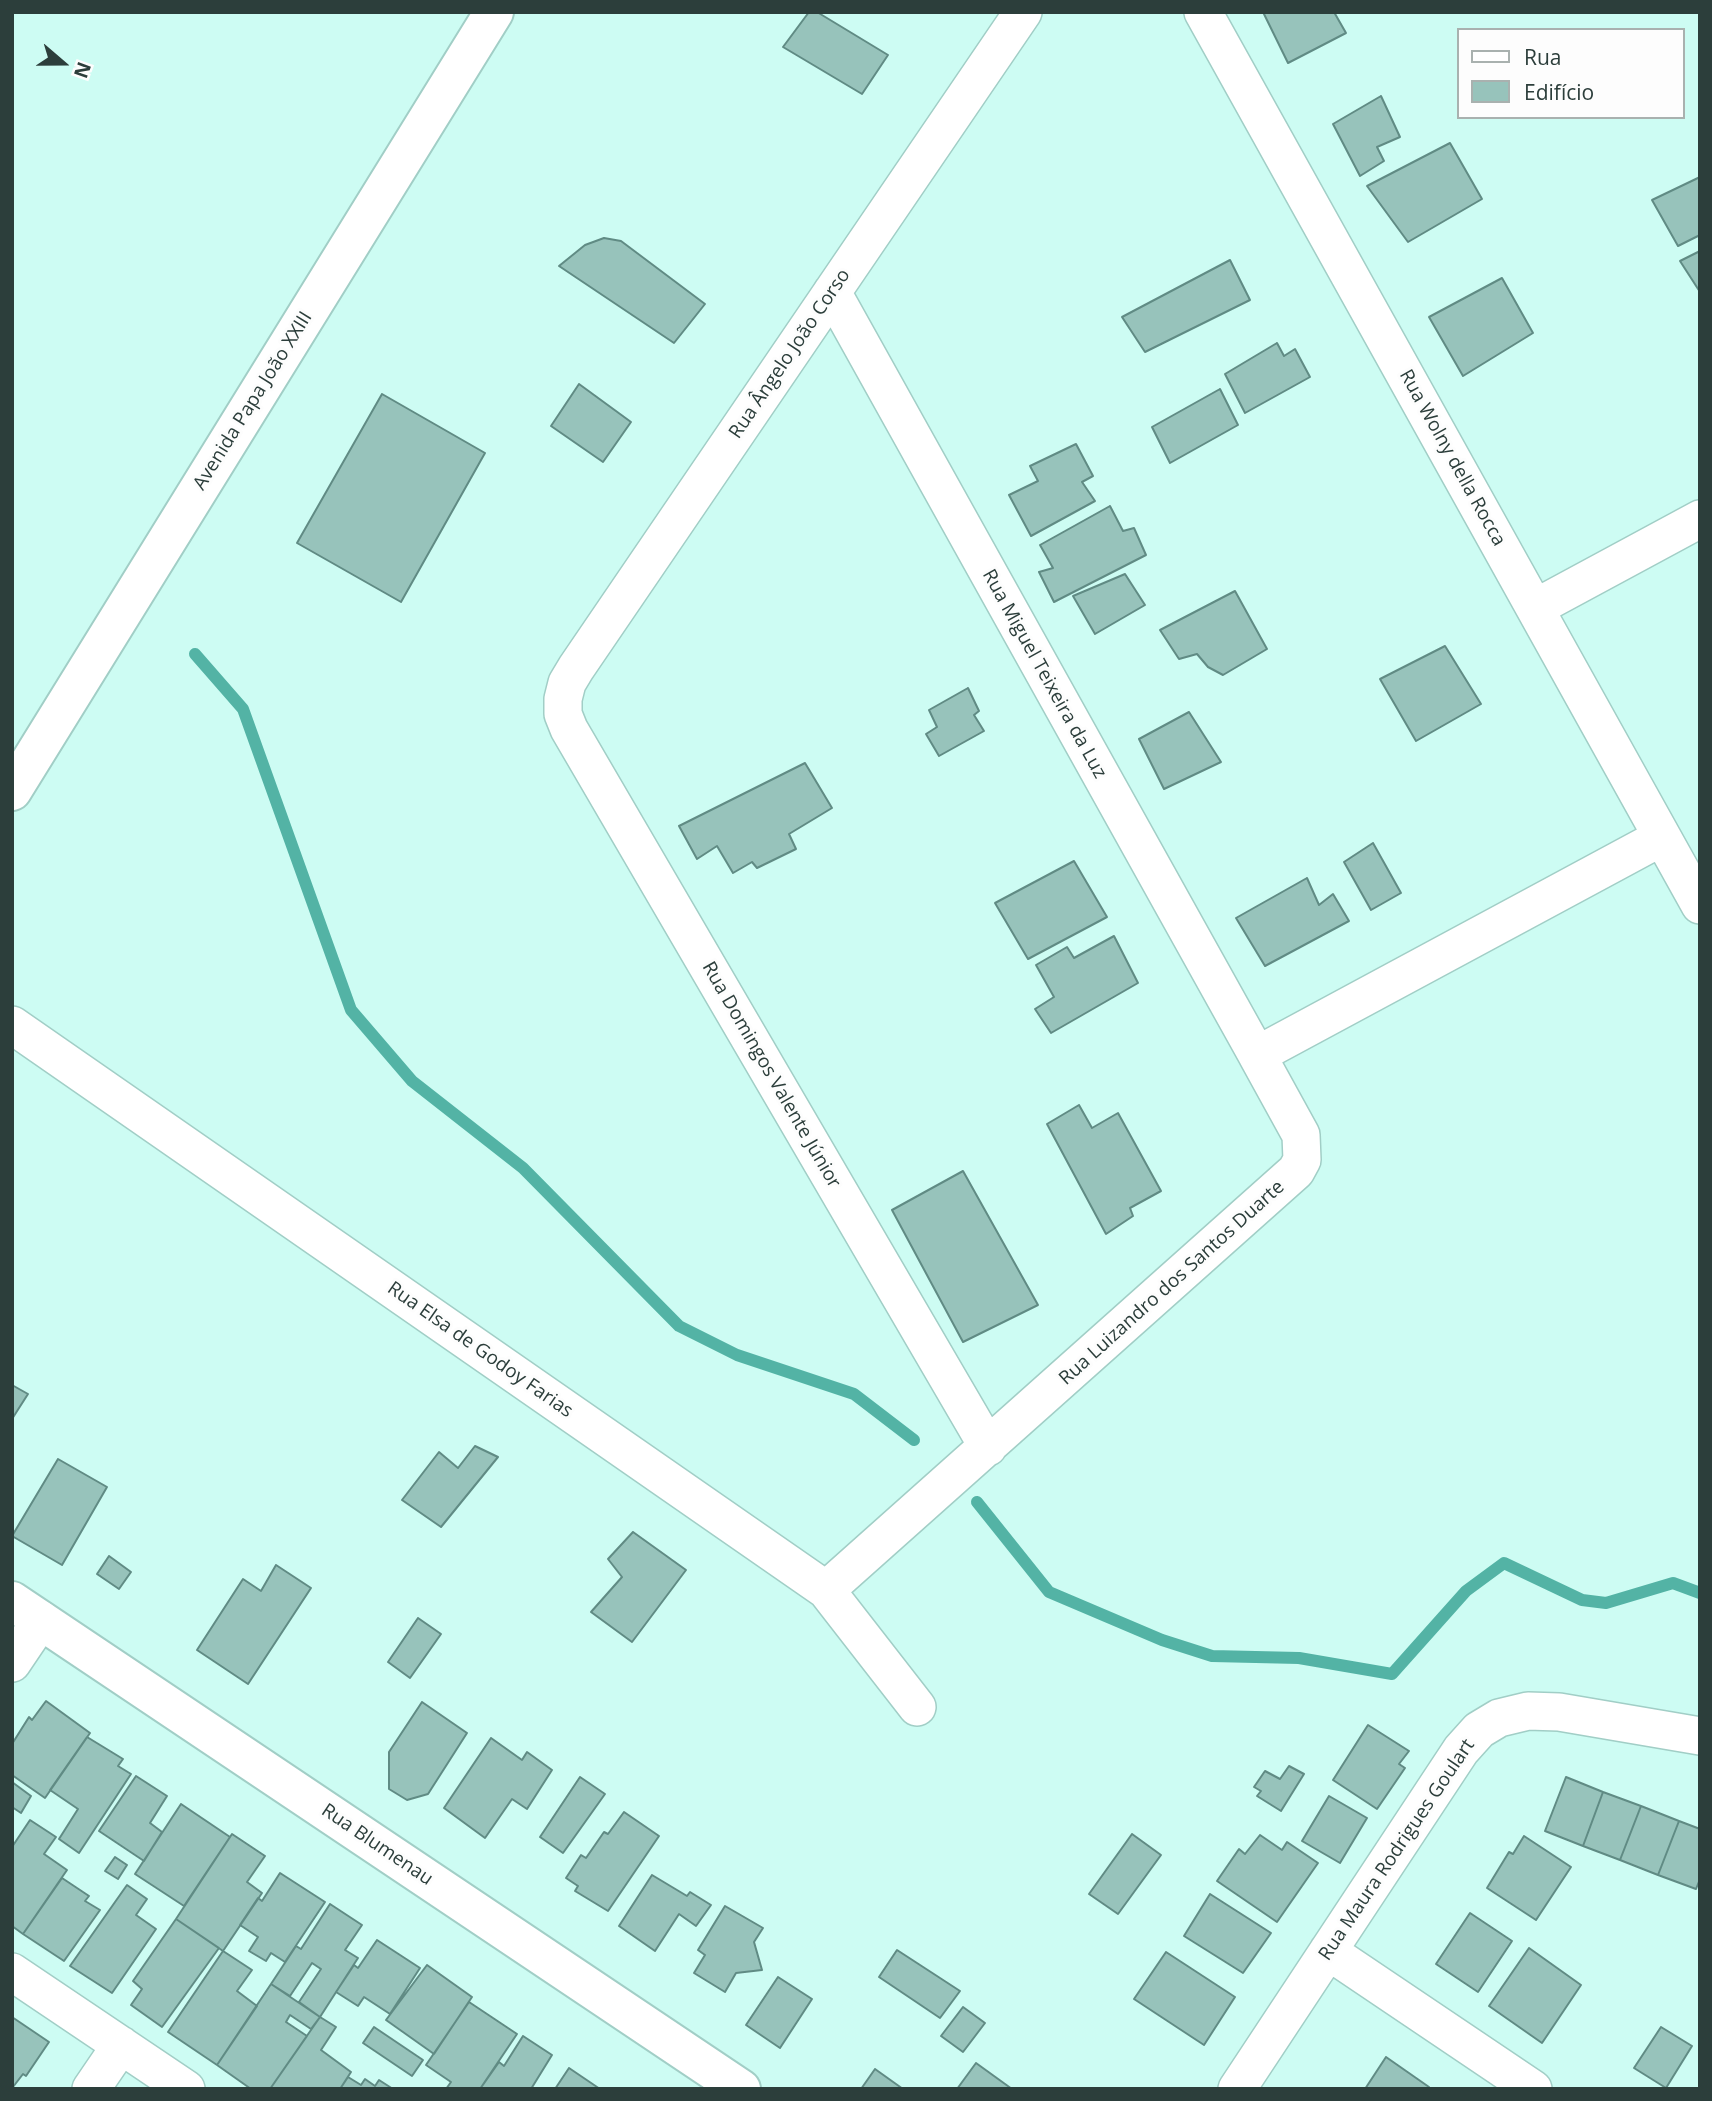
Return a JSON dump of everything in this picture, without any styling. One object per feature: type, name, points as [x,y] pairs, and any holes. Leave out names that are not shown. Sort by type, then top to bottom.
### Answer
[{"type":"main road","name":"Avenida Papa João XXIII","points":[[12,791],[494,12]]},
{"type":"main road","name":"Rua Blumenau","points":[[27,1611],[741,2089]]},
{"type":"street","name":"Rua Ângelo João Corso","points":[[563,699],[567,683],[576,668],[1023,12]]},
{"type":"street","name":"Rua Wolny della Rocca","points":[[1203,12],[1700,905]]},
{"type":"street","name":"Rua Miguel Teixeira da Luz","points":[[832,292],[1257,1055]]},
{"type":"street","points":[[1535,608],[1700,519]]},
{"type":"street","name":"Rua Domingos Valente Júnior","points":[[563,699],[563,714],[569,729],[988,1447]]},
{"type":"street","points":[[1257,1055],[1662,837]]},
{"type":"street","name":"Rua Elsa de Godoy Farias","points":[[12,1026],[827,1590],[917,1707]]},
{"type":"street","name":"Rua Luizandro dos Santos Duarte","points":[[827,1590],[1296,1171],[1302,1160],[1301,1135],[1257,1055]]},
{"type":"street","points":[[12,1663],[27,1611]]},
{"type":"street","name":"Rua Maura Rodrigues Goulart","points":[[1237,2089],[1461,1750],[1479,1730],[1499,1718],[1528,1711],[1559,1712],[1700,1735]]},
{"type":"street","points":[[1328,1951],[1533,2089]]},
{"type":"street","points":[[12,1972],[186,2089]]},
{"type":"street","points":[[92,2089],[121,2045]]},
{"type":"building","points":[[809,12],[817,12],[888,55],[862,94],[783,47]]},
{"type":"building","points":[[1263,12],[1334,12],[1346,33],[1288,63]]},
{"type":"building","points":[[1381,96],[1400,137],[1377,147],[1384,161],[1360,176],[1333,124]]},
{"type":"building","points":[[1450,143],[1482,199],[1408,242],[1367,186]]},
{"type":"building","points":[[1700,177],[1700,235],[1678,246],[1652,200]]},
{"type":"building","points":[[604,238],[621,241],[705,304],[674,343],[559,266],[585,245]]},
{"type":"building","points":[[1700,251],[1700,292],[1680,261]]},
{"type":"building","points":[[1230,260],[1250,300],[1145,352],[1122,317]]},
{"type":"building","points":[[1502,278],[1533,333],[1463,376],[1429,317]]},
{"type":"building","points":[[1277,343],[1284,356],[1295,349],[1310,377],[1245,413],[1225,374]]},
{"type":"building","points":[[579,384],[631,422],[603,462],[551,426]]},
{"type":"building","points":[[1220,389],[1238,425],[1170,463],[1152,427]]},
{"type":"building","points":[[382,394],[485,453],[401,602],[297,543]]},
{"type":"building","points":[[1076,444],[1093,476],[1082,482],[1095,501],[1031,536],[1009,495],[1038,481],[1030,466]]},
{"type":"building","points":[[1110,506],[1123,531],[1134,528],[1146,555],[1054,602],[1039,572],[1053,568],[1040,545]]},
{"type":"building","points":[[1125,574],[1145,605],[1095,634],[1073,596]]},
{"type":"building","points":[[1235,591],[1267,649],[1223,675],[1208,667],[1197,654],[1179,659],[1160,630]]},
{"type":"building","points":[[1445,646],[1481,704],[1416,741],[1380,679]]},
{"type":"building","points":[[968,688],[979,711],[974,715],[984,731],[939,756],[926,734],[937,727],[929,710]]},
{"type":"building","points":[[1189,712],[1221,762],[1164,789],[1139,739]]},
{"type":"building","points":[[805,763],[832,808],[789,834],[796,849],[757,868],[752,862],[733,873],[717,846],[697,859],[679,826]]},
{"type":"building","points":[[1373,843],[1401,893],[1371,910],[1344,862]]},
{"type":"building","points":[[1074,861],[1107,917],[1028,959],[995,903]]},
{"type":"building","points":[[1307,878],[1319,905],[1333,894],[1349,921],[1265,966],[1236,918]]},
{"type":"building","points":[[1114,936],[1138,983],[1051,1033],[1035,1009],[1054,997],[1036,965],[1067,947],[1074,958]]},
{"type":"building","points":[[1079,1105],[1092,1128],[1118,1113],[1161,1191],[1130,1208],[1133,1216],[1106,1234],[1047,1124]]},
{"type":"building","points":[[963,1171],[1038,1305],[963,1342],[892,1210]]},
{"type":"building","points":[[12,1385],[28,1394],[12,1419]]},
{"type":"building","points":[[475,1446],[498,1457],[441,1527],[402,1500],[439,1452],[458,1468]]},
{"type":"building","points":[[58,1459],[107,1487],[62,1565],[12,1536]]},
{"type":"building","points":[[633,1532],[686,1570],[632,1642],[591,1612],[622,1577],[608,1559]]},
{"type":"building","points":[[109,1556],[131,1572],[119,1589],[97,1574]]},
{"type":"building","points":[[276,1565],[311,1588],[248,1684],[197,1650],[243,1579],[261,1591]]},
{"type":"building","points":[[418,1618],[441,1634],[410,1678],[388,1662]]},
{"type":"building","points":[[46,1701],[90,1733],[45,1798],[12,1775],[12,1744],[29,1717],[32,1720]]},
{"type":"building","points":[[422,1702],[467,1733],[428,1794],[407,1800],[389,1789],[389,1752]]},
{"type":"building","points":[[1368,1725],[1409,1751],[1399,1764],[1405,1768],[1377,1809],[1333,1780]]},
{"type":"building","points":[[87,1737],[123,1759],[118,1766],[131,1774],[79,1853],[59,1839],[78,1809],[50,1790]]},
{"type":"building","points":[[491,1738],[522,1760],[527,1752],[552,1770],[527,1809],[512,1799],[485,1838],[444,1808]]},
{"type":"building","points":[[1289,1766],[1304,1774],[1281,1811],[1257,1796],[1261,1791],[1254,1787],[1265,1771],[1280,1779]]},
{"type":"building","points":[[136,1776],[167,1796],[150,1823],[162,1832],[144,1861],[99,1831]]},
{"type":"building","points":[[580,1777],[605,1794],[563,1853],[540,1837]]},
{"type":"building","points":[[1566,1777],[1603,1792],[1583,1846],[1545,1831]]},
{"type":"building","points":[[12,1782],[31,1796],[21,1813],[12,1807]]},
{"type":"building","points":[[1603,1792],[1641,1806],[1620,1860],[1583,1846]]},
{"type":"building","points":[[1329,1796],[1367,1818],[1340,1863],[1302,1841]]},
{"type":"building","points":[[181,1804],[230,1837],[184,1906],[135,1874]]},
{"type":"building","points":[[1641,1806],[1679,1821],[1658,1875],[1620,1860]]},
{"type":"building","points":[[624,1812],[659,1836],[608,1911],[575,1891],[578,1886],[566,1878],[581,1855],[586,1858],[604,1832],[608,1834]]},
{"type":"building","points":[[30,1820],[56,1837],[44,1854],[67,1870],[23,1934],[12,1926],[12,1847]]},
{"type":"building","points":[[1679,1821],[1700,1829],[1700,1879],[1696,1889],[1658,1875]]},
{"type":"building","points":[[232,1834],[265,1856],[247,1882],[262,1893],[223,1951],[176,1919]]},
{"type":"building","points":[[1132,1834],[1161,1855],[1118,1914],[1089,1894]]},
{"type":"building","points":[[1260,1835],[1282,1850],[1287,1842],[1318,1863],[1277,1922],[1217,1881],[1239,1849],[1245,1854]]},
{"type":"building","points":[[1524,1836],[1571,1867],[1536,1920],[1487,1888],[1509,1852],[1513,1854]]},
{"type":"building","points":[[115,1857],[127,1865],[118,1879],[105,1871]]},
{"type":"building","points":[[280,1873],[325,1902],[285,1962],[271,1953],[266,1961],[249,1951],[258,1937],[240,1925],[258,1898],[262,1901]]},
{"type":"building","points":[[652,1875],[687,1896],[690,1892],[711,1905],[696,1926],[679,1914],[655,1951],[619,1926]]},
{"type":"building","points":[[62,1878],[89,1896],[85,1901],[100,1910],[64,1961],[23,1934]]},
{"type":"building","points":[[127,1885],[147,1899],[136,1915],[156,1929],[112,1993],[70,1966]]},
{"type":"building","points":[[1210,1894],[1271,1933],[1243,1973],[1184,1936]]},
{"type":"building","points":[[330,1904],[362,1925],[345,1950],[358,1958],[320,2017],[299,2002],[321,1969],[312,1963],[290,1996],[271,1984],[296,1946],[301,1949]]},
{"type":"building","points":[[725,1906],[763,1928],[754,1942],[762,1970],[736,1973],[725,1992],[694,1973],[705,1955],[698,1950]]},
{"type":"building","points":[[1470,1913],[1512,1941],[1478,1992],[1436,1964]]},
{"type":"building","points":[[176,1919],[219,1948],[162,2027],[131,2005],[142,1989],[133,1981]]},
{"type":"building","points":[[377,1940],[420,1968],[390,2014],[364,1997],[358,2006],[336,1992],[354,1965],[358,1968]]},
{"type":"building","points":[[1529,1948],[1581,1985],[1542,2043],[1489,2006]]},
{"type":"building","points":[[897,1950],[960,1991],[940,2018],[879,1977]]},
{"type":"building","points":[[223,1951],[252,1970],[237,1991],[257,2006],[217,2065],[168,2032]]},
{"type":"building","points":[[1166,1952],[1235,1997],[1204,2045],[1134,1999]]},
{"type":"building","points":[[427,1965],[472,1997],[434,2054],[386,2020]]},
{"type":"building","points":[[778,1977],[812,1999],[780,2048],[746,2025]]},
{"type":"building","points":[[271,1984],[320,2017],[311,2029],[290,2015],[286,2022],[307,2036],[270,2089],[251,2089],[217,2065]]},
{"type":"building","points":[[469,2002],[517,2034],[480,2089],[446,2089],[451,2082],[426,2065]]},
{"type":"building","points":[[963,2007],[985,2023],[963,2052],[941,2036]]},
{"type":"building","points":[[12,2017],[49,2042],[26,2076],[23,2074],[13,2087]]},
{"type":"building","points":[[320,2017],[336,2027],[321,2050],[351,2072],[340,2089],[270,2089]]},
{"type":"building","points":[[374,2027],[423,2060],[412,2076],[363,2043]]},
{"type":"building","points":[[1661,2027],[1692,2046],[1666,2088],[1634,2068]]},
{"type":"building","points":[[523,2036],[552,2055],[531,2089],[480,2089],[499,2062],[504,2066]]},
{"type":"building","points":[[1386,2057],[1429,2087],[1428,2089],[1365,2089]]},
{"type":"building","points":[[976,2063],[1012,2089],[957,2089]]},
{"type":"building","points":[[569,2068],[600,2089],[555,2089]]},
{"type":"building","points":[[875,2069],[903,2089],[861,2089]]},
{"type":"building","points":[[348,2077],[361,2085],[365,2079],[375,2086],[379,2080],[393,2089],[340,2089]]},
{"type":"waterway","points":[[195,654],[243,709],[351,1010],[412,1081],[523,1168],[679,1326],[737,1355],[854,1394],[914,1440]]},
{"type":"waterway","points":[[977,1502],[1049,1592],[1162,1640],[1212,1656],[1299,1658],[1392,1674],[1466,1591],[1504,1563],[1582,1600],[1606,1603],[1673,1583],[1700,1593]]}]
